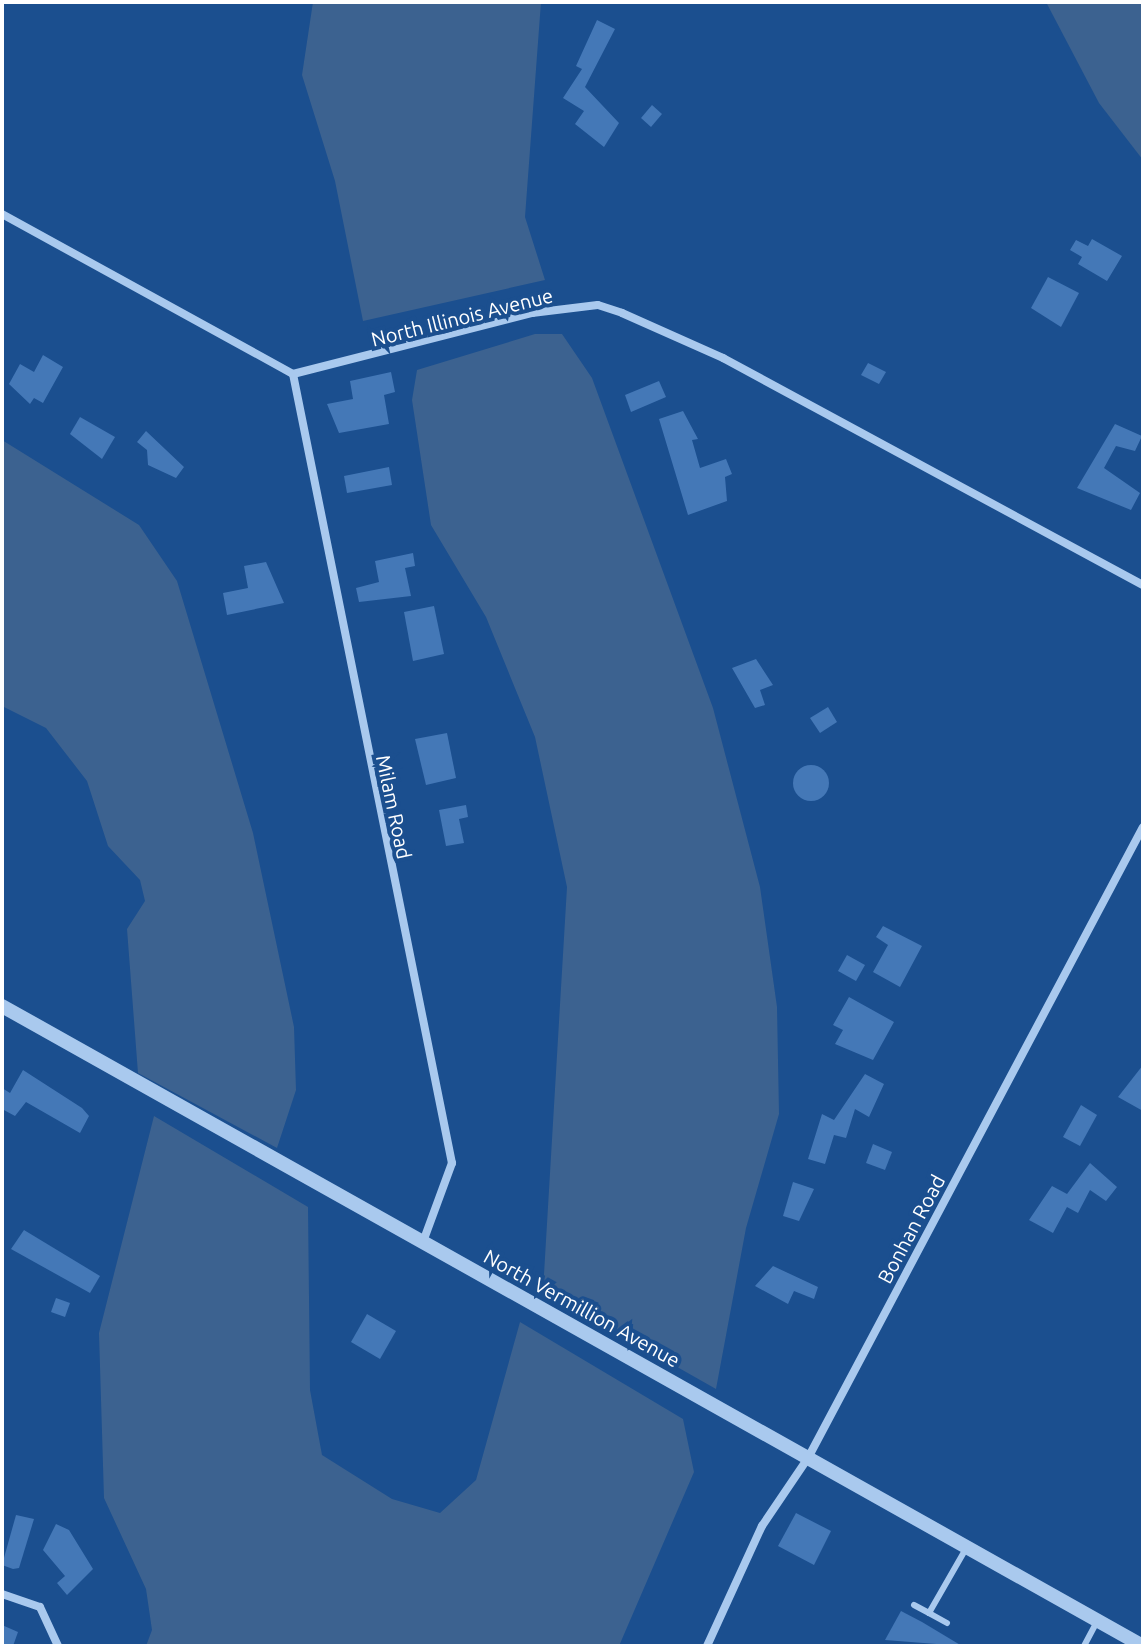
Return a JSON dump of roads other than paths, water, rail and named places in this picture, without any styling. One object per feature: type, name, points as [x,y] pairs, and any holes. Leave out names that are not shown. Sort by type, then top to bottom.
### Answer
[{"type":"street","points":[[2,214],[293,374]]},
{"type":"street","name":"North Illinois Avenue","points":[[293,374],[532,313],[598,305],[723,358],[1143,585]]},
{"type":"street","name":"Milam Road","points":[[293,374],[452,1163],[423,1242]]},
{"type":"street","name":"Bonhan Road","points":[[707,1646],[762,1526],[808,1458],[1143,827]]},
{"type":"street","name":"North Vermillion Avenue","points":[[2,1006],[1143,1646]]},
{"type":"street","points":[[2,1594],[40,1607],[58,1646]]},
{"type":"lane","points":[[929,1613],[967,1547]]},
{"type":"lane","points":[[914,1605],[947,1623]]},
{"type":"lane","points":[[1084,1646],[1098,1620]]},
{"type":"water","points":[[313,2],[541,2],[525,217],[545,280],[363,321],[335,181],[302,75]]},
{"type":"water","points":[[1046,2],[1143,2],[1143,160],[1099,103]]},
{"type":"water","points":[[535,334],[562,334],[592,378],[713,708],[760,887],[777,1007],[779,1114],[746,1228],[716,1389],[543,1291],[567,887],[535,737],[486,617],[431,525],[412,400],[417,370]]},
{"type":"water","points":[[2,440],[139,525],[177,581],[253,833],[294,1027],[296,1090],[277,1148],[138,1073],[127,929],[145,901],[140,880],[108,846],[87,781],[46,728],[2,706]]},
{"type":"water","points":[[154,1116],[308,1207],[310,1390],[322,1455],[392,1499],[440,1513],[476,1480],[520,1322],[683,1419],[694,1472],[619,1646],[146,1646],[152,1630],[146,1589],[104,1498],[99,1333]]}]
